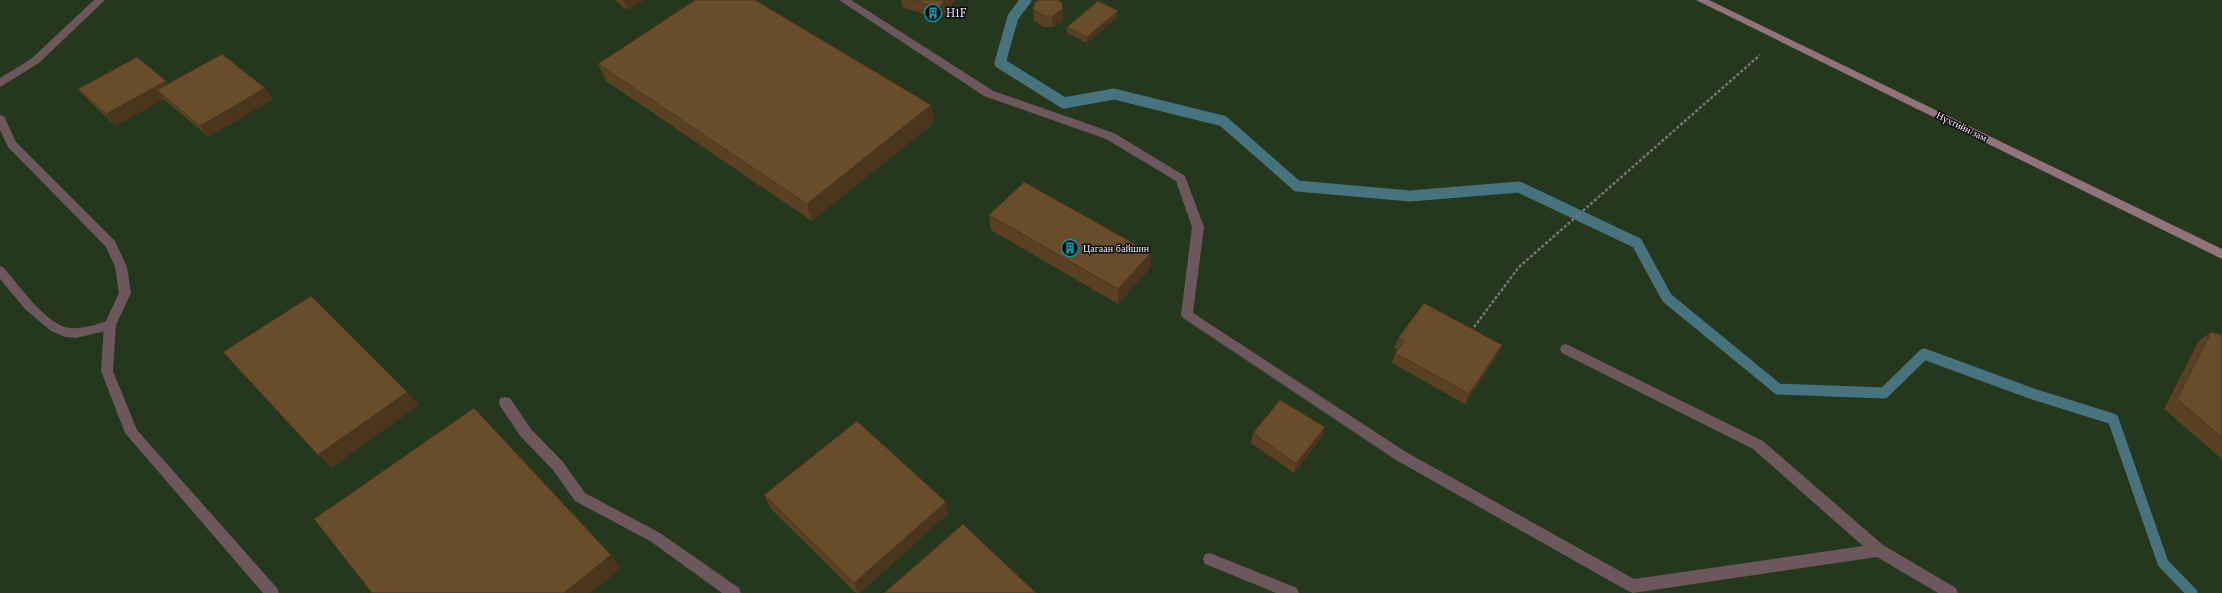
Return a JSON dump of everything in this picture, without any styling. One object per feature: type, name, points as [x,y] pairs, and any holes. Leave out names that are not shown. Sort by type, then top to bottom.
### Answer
[{"type":"street","points":[[0,83],[35,61],[100,0]]},
{"type":"street","points":[[844,0],[988,94],[1110,136],[1181,179],[1198,227],[1187,315],[1401,456],[1633,586],[1878,550]]},
{"type":"street","name":"Нүхтийн зам","points":[[1701,0],[1780,37],[2222,254]]},
{"type":"street","points":[[0,119],[12,144],[111,244],[120,266],[124,293],[110,325],[107,372],[132,433],[272,593]]},
{"type":"street","points":[[0,271],[38,315],[65,332],[84,332],[110,325]]},
{"type":"street","points":[[1566,349],[1758,445],[1878,550],[1951,593]]},
{"type":"street","points":[[506,402],[526,433],[558,466],[580,497],[656,537],[734,593]]},
{"type":"street","points":[[1210,558],[1292,593]]},
{"type":"path","points":[[1470,332],[1519,267],[1780,37]]},
{"type":"green space","points":[[0,0],[2222,0],[2222,593],[0,593]]},
{"type":"building","points":[[695,0],[755,0],[931,105],[807,204],[598,64]]},
{"type":"building","points":[[914,0],[945,0],[938,8]]},
{"type":"building","points":[[1040,0],[1058,0],[1062,3],[1063,9],[1052,16],[1043,16],[1033,9],[1035,2]]},
{"type":"building","points":[[1098,1],[1118,11],[1087,37],[1067,27]]},
{"type":"building","points":[[222,54],[265,88],[200,126],[157,90]]},
{"type":"building","points":[[137,57],[166,81],[106,114],[78,89]]},
{"type":"building","name":"Цагаан байшин","points":[[1024,182],[1151,253],[1118,289],[989,215]]},
{"type":"building","points":[[311,296],[407,392],[318,455],[223,352]]},
{"type":"building","points":[[1424,303],[1502,345],[1469,394],[1395,353],[1404,341],[1398,338]]},
{"type":"building","points":[[2211,332],[2222,335],[2222,438],[2177,399]]},
{"type":"building","points":[[1280,400],[1325,427],[1296,464],[1253,433]]},
{"type":"building","points":[[474,408],[611,555],[564,593],[372,593],[314,519]]},
{"type":"building","points":[[857,421],[946,502],[854,583],[764,495]]},
{"type":"building","points":[[963,524],[1036,593],[884,593]]},
{"type":"waterway","points":[[1026,0],[1013,17],[1000,63],[1064,103],[1114,94],[1223,121],[1297,186],[1410,196],[1519,187],[1637,243],[1667,298],[1778,389],[1884,393],[1924,354],[2033,394],[2113,419],[2163,563],[2192,593]]},
{"type":"place","name":"H1F","points":[[933,13]]},
{"type":"place","name":"Цагаан байшин","points":[[1070,248]]}]
